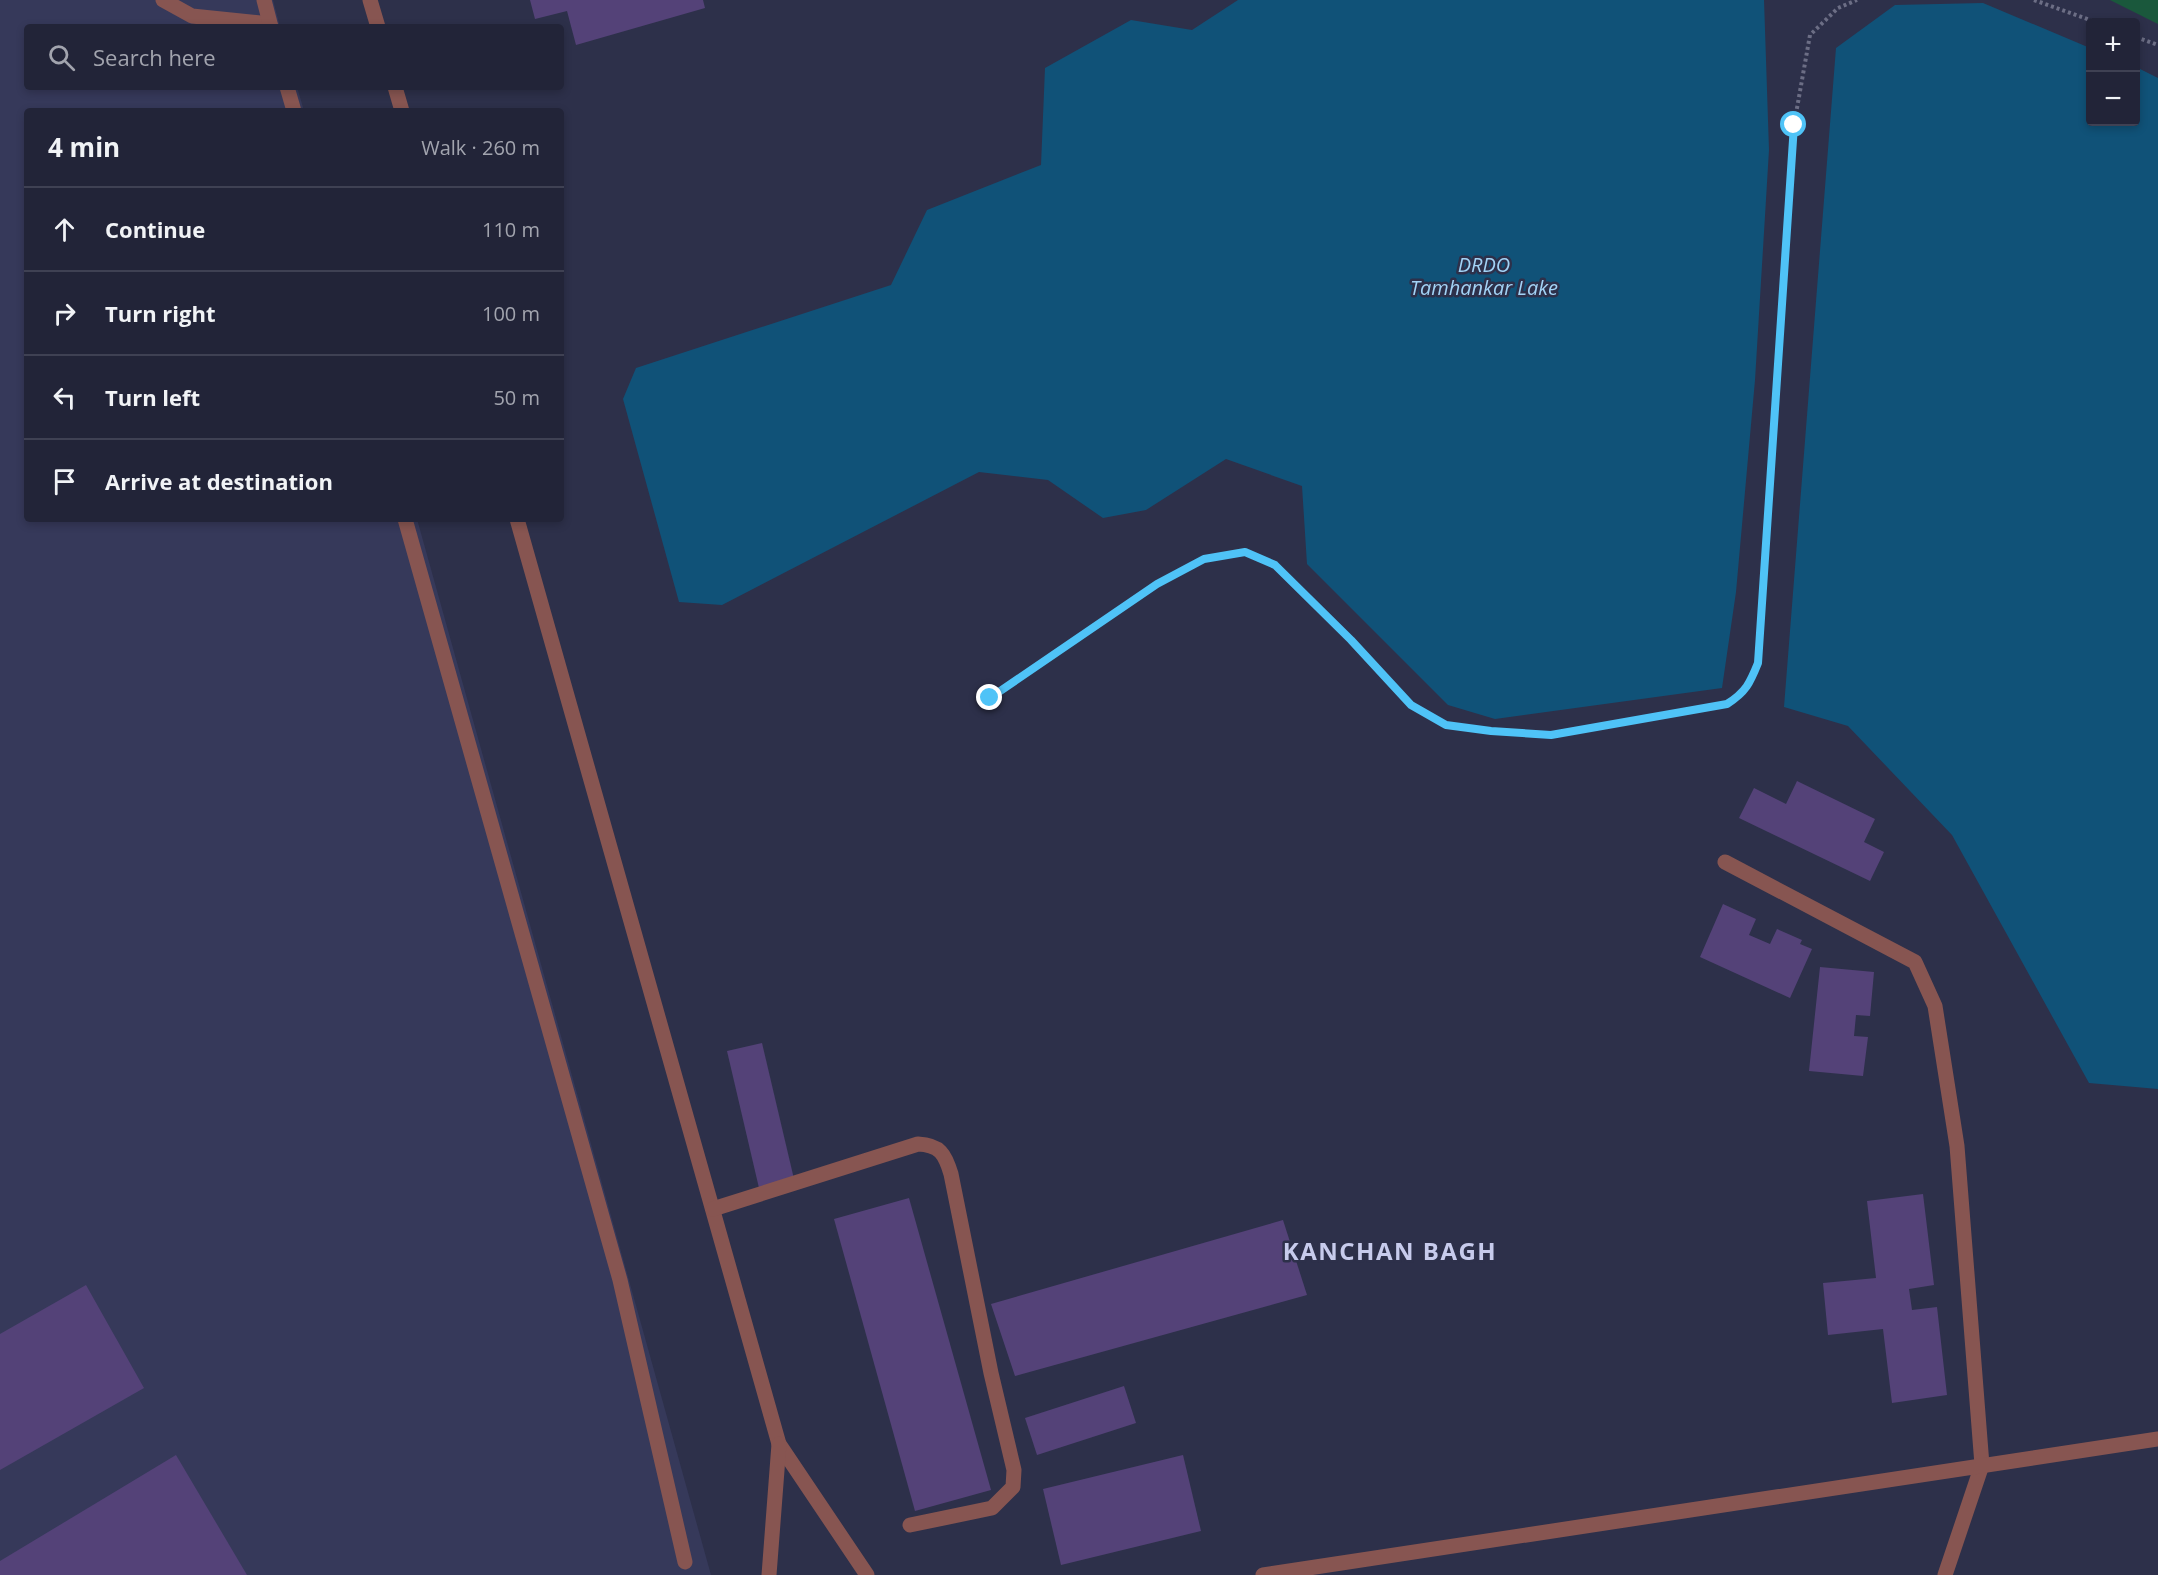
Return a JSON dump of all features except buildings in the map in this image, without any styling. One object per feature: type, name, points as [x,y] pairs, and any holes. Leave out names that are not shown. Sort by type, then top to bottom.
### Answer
[{"type":"lane","points":[[163,0],[192,16],[255,24]]},
{"type":"lane","points":[[264,0],[270,24]]},
{"type":"lane","points":[[370,0],[377,24]]},
{"type":"lane","points":[[288,90],[293,108]]},
{"type":"lane","points":[[396,90],[401,108]]},
{"type":"lane","points":[[406,522],[620,1280],[685,1562]]},
{"type":"lane","points":[[518,522],[779,1444],[867,1575]]},
{"type":"lane","points":[[1725,862],[1915,962],[1935,1006],[1957,1146],[1983,1465],[1946,1575]]},
{"type":"lane","points":[[713,1209],[918,1144],[932,1145],[946,1157],[1014,1470],[1013,1487],[992,1508],[910,1525]]},
{"type":"lane","points":[[1263,1575],[2158,1439]]},
{"type":"lane","points":[[769,1575],[779,1444]]},
{"type":"path","points":[[990,698],[1157,584],[1204,559],[1245,552],[1275,565],[1351,640],[1411,705],[1446,725],[1551,735],[1727,704],[1741,695],[1752,680],[1758,663],[1796,114],[1810,35],[1838,8],[1857,0]]},
{"type":"path","points":[[2034,0],[2086,18]]},
{"type":"path","points":[[2140,38],[2158,45]]},
{"type":"shaded area","points":[[0,0],[273,0],[279,24],[24,24],[24,90],[298,90],[303,108],[24,108],[24,522],[418,522],[711,1575],[0,1575]]},
{"type":"green space","points":[[2110,0],[2158,0],[2158,24]]},
{"type":"water","name":"DRDO Tamhankar Lake","points":[[1238,0],[1764,0],[1769,150],[1755,380],[1736,592],[1722,688],[1495,719],[1448,705],[1307,564],[1302,486],[1226,459],[1146,510],[1103,518],[1048,480],[979,472],[722,605],[679,602],[623,399],[636,368],[891,285],[927,210],[1041,165],[1045,68],[1131,20],[1192,30]]},
{"type":"water","points":[[1983,3],[2086,46],[2086,126],[2140,126],[2140,69],[2158,78],[2158,1089],[2089,1083],[1952,835],[1848,726],[1784,707],[1836,48],[1895,5]]},
{"type":"district","name":"KANCHAN BAGH","points":[[1390,1252]]},
{"type":"route","points":[[990,698],[1157,584],[1204,559],[1245,552],[1275,565],[1351,640],[1411,705],[1446,725],[1551,735],[1727,704],[1741,695],[1752,680],[1758,663],[1794,125]]}]
